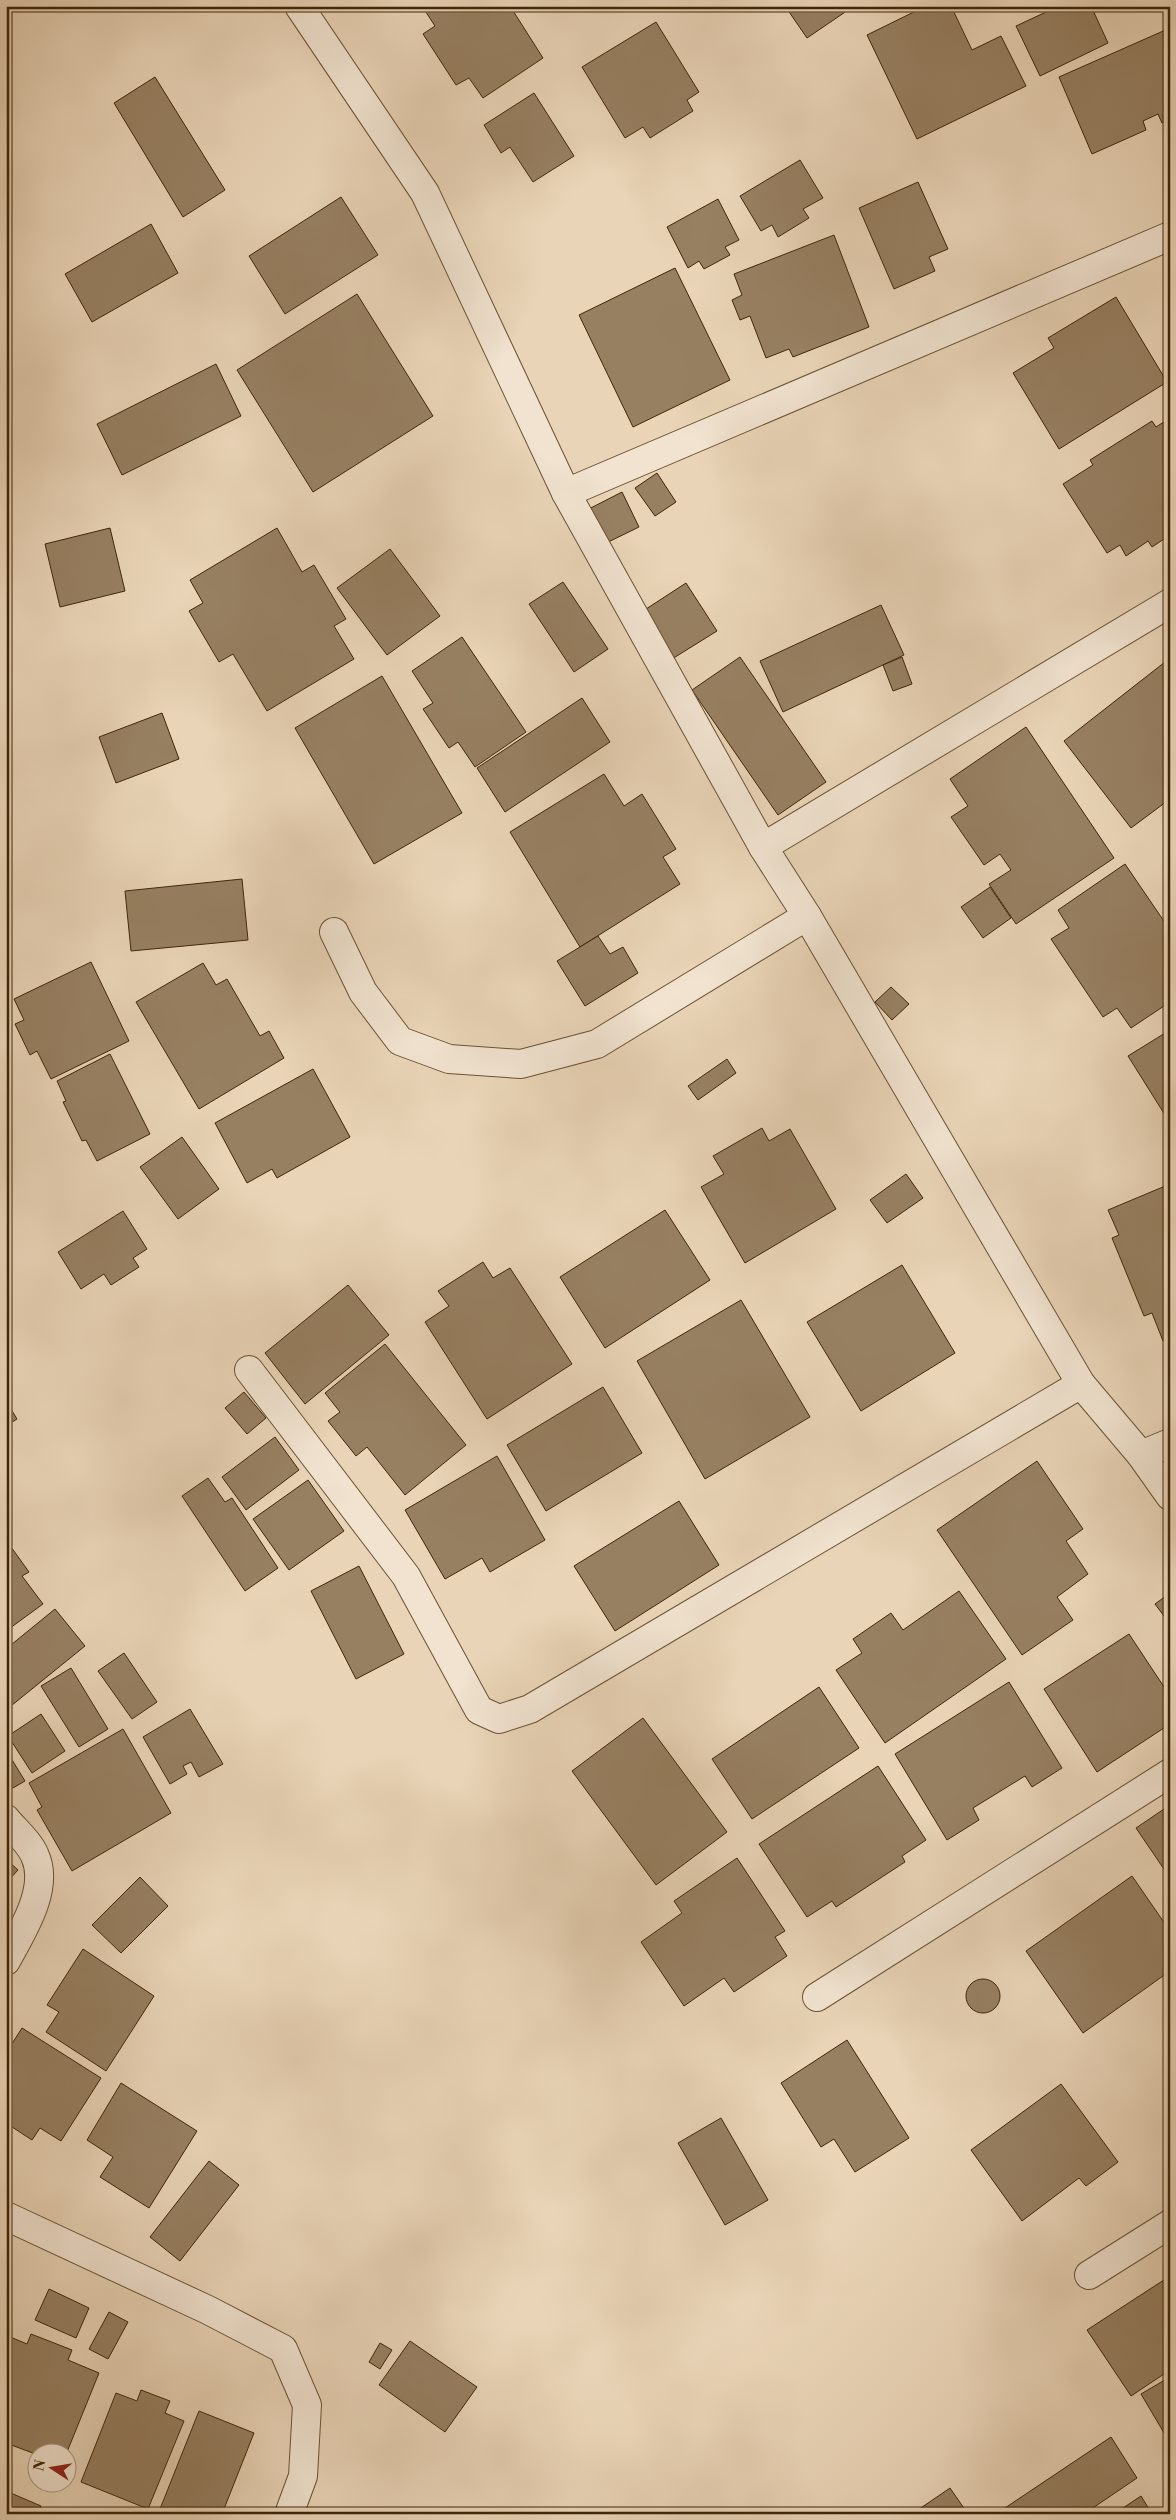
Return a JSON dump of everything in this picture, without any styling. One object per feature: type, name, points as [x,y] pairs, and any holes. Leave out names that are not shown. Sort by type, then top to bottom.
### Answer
[{"type":"street","points":[[299,6],[425,193],[566,492],[763,847],[807,916],[1081,1384],[1141,1455],[1170,1496]]},
{"type":"street","points":[[566,492],[1170,236]]},
{"type":"street","points":[[763,847],[1170,603]]},
{"type":"street","points":[[334,932],[363,992],[400,1041],[449,1059],[521,1064],[597,1044],[807,916]]},
{"type":"street","points":[[249,1370],[406,1576],[479,1710],[499,1719],[530,1709],[1081,1384]]},
{"type":"street","points":[[1141,1455],[1170,1443]]},
{"type":"street","points":[[816,1997],[1170,1773]]},
{"type":"street","points":[[6,1819],[35,1856],[40,1886],[29,1918],[6,1961]]},
{"type":"street","points":[[6,2216],[208,2310],[283,2349],[307,2405],[303,2476],[290,2514]]},
{"type":"street","points":[[1089,2275],[1170,2224]]},
{"type":"building","points":[[422,6],[510,6],[543,58],[483,98],[469,78],[456,85],[423,34],[435,26]]},
{"type":"building","points":[[785,6],[854,6],[807,38]]},
{"type":"building","points":[[926,6],[951,6],[972,50],[1001,36],[1026,86],[917,139],[867,35]]},
{"type":"building","points":[[1059,6],[1091,6],[1108,43],[1040,76],[1016,26]]},
{"type":"building","points":[[656,22],[699,92],[687,100],[693,111],[650,138],[643,127],[625,138],[582,67]]},
{"type":"building","points":[[1170,28],[1170,120],[1162,123],[1158,114],[1143,121],[1146,130],[1092,154],[1059,77]]},
{"type":"building","points":[[155,77],[225,190],[183,217],[114,103]]},
{"type":"building","points":[[534,93],[574,156],[533,182],[510,147],[501,153],[484,125]]},
{"type":"building","points":[[800,160],[823,198],[803,209],[809,218],[778,237],[772,225],[761,231],[740,196]]},
{"type":"building","points":[[918,182],[948,249],[929,257],[935,271],[894,289],[859,208]]},
{"type":"building","points":[[341,197],[378,255],[285,314],[249,256]]},
{"type":"building","points":[[718,199],[739,240],[725,247],[730,255],[704,269],[699,261],[688,268],[667,227]]},
{"type":"building","points":[[151,224],[178,273],[92,322],[65,274]]},
{"type":"building","points":[[834,235],[869,327],[793,357],[789,349],[766,358],[750,316],[740,320],[732,300],[742,295],[734,274]]},
{"type":"building","points":[[675,268],[730,380],[633,427],[579,315]]},
{"type":"building","points":[[357,294],[433,416],[313,492],[237,370]]},
{"type":"building","points":[[1116,297],[1167,382],[1059,449],[1013,373],[1054,348],[1048,338]]},
{"type":"building","points":[[216,364],[241,416],[122,475],[97,424]]},
{"type":"building","points":[[1170,418],[1170,535],[1152,547],[1148,541],[1126,556],[1120,545],[1107,553],[1063,484],[1093,465],[1090,460],[1152,421],[1156,427]]},
{"type":"building","points":[[657,473],[676,502],[655,516],[635,488]]},
{"type":"building","points":[[622,492],[639,527],[600,546],[583,512]]},
{"type":"building","points":[[110,528],[125,591],[60,607],[45,544]]},
{"type":"building","points":[[277,528],[302,572],[314,565],[346,619],[334,626],[354,659],[267,711],[233,654],[219,662],[189,611],[203,603],[190,580]]},
{"type":"building","points":[[390,549],[440,616],[387,655],[337,588]]},
{"type":"building","points":[[563,582],[608,649],[574,672],[529,604]]},
{"type":"building","points":[[686,583],[717,631],[672,659],[643,611]]},
{"type":"building","points":[[881,605],[904,655],[783,712],[760,661]]},
{"type":"building","points":[[462,637],[526,732],[475,767],[458,742],[449,748],[423,709],[433,703],[412,671]]},
{"type":"building","points":[[740,657],[826,782],[778,815],[692,690]]},
{"type":"building","points":[[902,657],[912,684],[893,691],[883,665]]},
{"type":"building","points":[[1165,662],[1170,667],[1170,799],[1131,828],[1064,741]]},
{"type":"building","points":[[382,676],[462,813],[374,864],[295,728]]},
{"type":"building","points":[[582,698],[610,742],[505,812],[477,768]]},
{"type":"building","points":[[162,713],[179,759],[116,783],[99,737]]},
{"type":"building","points":[[1026,727],[1114,858],[1016,924],[989,884],[1011,870],[1000,854],[984,865],[951,817],[968,806],[950,779]]},
{"type":"building","points":[[604,774],[624,806],[642,794],[676,849],[663,857],[680,884],[580,947],[510,832]]},
{"type":"building","points":[[1125,864],[1170,930],[1170,1002],[1131,1028],[1117,1008],[1103,1017],[1051,939],[1069,928],[1058,910]]},
{"type":"building","points":[[242,879],[248,940],[131,951],[125,891]]},
{"type":"building","points":[[990,887],[1011,918],[983,938],[961,907]]},
{"type":"building","points":[[598,936],[610,954],[623,947],[638,973],[585,1006],[557,961]]},
{"type":"building","points":[[91,962],[129,1041],[51,1079],[37,1051],[30,1055],[15,1024],[24,1020],[14,999]]},
{"type":"building","points":[[203,963],[216,985],[227,979],[260,1036],[269,1031],[284,1058],[199,1109],[136,1002]]},
{"type":"building","points":[[891,987],[909,1004],[892,1020],[875,1002]]},
{"type":"building","points":[[1170,1030],[1170,1123],[1128,1056]]},
{"type":"building","points":[[110,1054],[150,1134],[97,1161],[86,1140],[82,1141],[63,1102],[66,1101],[57,1081]]},
{"type":"building","points":[[727,1059],[736,1073],[698,1100],[688,1086]]},
{"type":"building","points":[[313,1069],[350,1137],[277,1178],[272,1169],[247,1183],[215,1123]]},
{"type":"building","points":[[762,1128],[769,1141],[790,1129],[836,1209],[745,1263],[701,1187],[724,1174],[713,1156]]},
{"type":"building","points":[[182,1137],[219,1189],[178,1219],[140,1167]]},
{"type":"building","points":[[906,1174],[923,1198],[887,1223],[870,1200]]},
{"type":"building","points":[[1170,1184],[1170,1339],[1163,1341],[1152,1313],[1144,1316],[1112,1238],[1119,1235],[1108,1210]]},
{"type":"building","points":[[665,1210],[710,1280],[605,1348],[560,1277]]},
{"type":"building","points":[[123,1211],[147,1249],[133,1258],[139,1267],[111,1285],[104,1274],[81,1289],[58,1252]]},
{"type":"building","points":[[483,1262],[493,1278],[510,1268],[572,1364],[487,1419],[425,1322],[449,1306],[438,1291]]},
{"type":"building","points":[[902,1265],[955,1353],[861,1411],[807,1322]]},
{"type":"building","points":[[348,1285],[389,1335],[305,1404],[265,1353]]},
{"type":"building","points":[[741,1300],[810,1417],[705,1479],[637,1361]]},
{"type":"building","points":[[385,1344],[466,1445],[405,1495],[367,1447],[356,1456],[328,1421],[340,1412],[325,1393]]},
{"type":"building","points":[[603,1387],[642,1453],[546,1511],[507,1445]]},
{"type":"building","points":[[244,1392],[266,1418],[247,1434],[225,1408]]},
{"type":"building","points":[[6,1401],[17,1419],[6,1426]]},
{"type":"building","points":[[275,1437],[299,1470],[246,1510],[222,1477]]},
{"type":"building","points":[[497,1456],[545,1540],[490,1572],[482,1558],[445,1579],[405,1510]]},
{"type":"building","points":[[1037,1461],[1083,1529],[1066,1541],[1088,1574],[1057,1597],[1073,1620],[1022,1655],[937,1530]]},
{"type":"building","points":[[208,1478],[225,1502],[232,1498],[278,1568],[245,1591],[182,1496]]},
{"type":"building","points":[[308,1480],[344,1531],[289,1570],[253,1519]]},
{"type":"building","points":[[679,1501],[719,1565],[615,1631],[574,1566]]},
{"type":"building","points":[[6,1540],[29,1572],[22,1576],[43,1604],[6,1631]]},
{"type":"building","points":[[359,1566],[404,1654],[356,1679],[311,1591]]},
{"type":"building","points":[[959,1591],[1006,1659],[885,1743],[836,1670],[862,1653],[853,1639],[891,1613],[903,1630]]},
{"type":"building","points":[[1170,1593],[1170,1624],[1155,1604]]},
{"type":"building","points":[[55,1609],[85,1646],[6,1710],[6,1649]]},
{"type":"building","points":[[1129,1634],[1170,1696],[1170,1724],[1097,1772],[1044,1689]]},
{"type":"building","points":[[124,1653],[157,1702],[132,1719],[98,1671]]},
{"type":"building","points":[[71,1668],[108,1729],[79,1747],[41,1686]]},
{"type":"building","points":[[1009,1682],[1062,1768],[1032,1787],[1025,1776],[973,1808],[979,1820],[947,1840],[895,1754]]},
{"type":"building","points":[[819,1687],[859,1748],[752,1819],[712,1759]]},
{"type":"building","points":[[190,1709],[223,1764],[199,1777],[191,1762],[183,1766],[187,1774],[170,1784],[143,1737]]},
{"type":"building","points":[[41,1714],[65,1751],[32,1773],[8,1736]]},
{"type":"building","points":[[643,1718],[727,1832],[656,1885],[572,1771]]},
{"type":"building","points":[[123,1729],[171,1813],[72,1871],[37,1810],[42,1807],[29,1783]]},
{"type":"building","points":[[6,1750],[25,1781],[6,1792]]},
{"type":"building","points":[[878,1766],[926,1840],[902,1856],[905,1862],[836,1907],[832,1901],[807,1917],[759,1844]]},
{"type":"building","points":[[1170,1805],[1170,1878],[1136,1828]]},
{"type":"building","points":[[737,1858],[785,1931],[775,1937],[787,1956],[734,1992],[724,1978],[684,2006],[641,1942],[682,1913],[674,1901]]},
{"type":"building","points":[[6,1859],[18,1870],[6,1883]]},
{"type":"building","points":[[1132,1876],[1170,1931],[1170,1971],[1083,2033],[1026,1951]]},
{"type":"building","points":[[140,1877],[168,1906],[121,1953],[92,1925]]},
{"type":"building","points":[[83,1949],[154,1996],[106,2071],[46,2032],[59,2012],[47,2005]]},
{"type":"building","points":[[983,1979],[995,1984],[1000,1996],[995,2008],[983,2013],[971,2008],[966,1996],[971,1984]]},
{"type":"building","points":[[22,2028],[101,2078],[61,2141],[40,2128],[32,2140],[6,2123],[6,2053]]},
{"type":"building","points":[[847,2040],[909,2138],[855,2172],[834,2139],[821,2147],[781,2083]]},
{"type":"building","points":[[121,2083],[197,2131],[149,2208],[100,2177],[113,2157],[87,2140]]},
{"type":"building","points":[[1061,2084],[1118,2162],[1086,2186],[1079,2178],[1022,2221],[971,2150]]},
{"type":"building","points":[[721,2118],[768,2200],[725,2225],[678,2143]]},
{"type":"building","points":[[209,2161],[239,2185],[180,2261],[150,2237]]},
{"type":"building","points":[[1170,2276],[1170,2370],[1131,2396],[1087,2330]]},
{"type":"building","points":[[49,2289],[89,2308],[76,2338],[35,2320]]},
{"type":"building","points":[[109,2312],[128,2322],[108,2359],[89,2349]]},
{"type":"building","points":[[31,2334],[72,2350],[68,2360],[99,2373],[71,2442],[28,2442],[28,2451],[6,2443],[6,2340],[8,2336],[27,2344]]},
{"type":"building","points":[[410,2341],[477,2387],[445,2432],[379,2385]]},
{"type":"building","points":[[380,2343],[392,2350],[380,2369],[369,2362]]},
{"type":"building","points":[[1170,2377],[1170,2443],[1141,2394]]},
{"type":"building","points":[[141,2390],[170,2401],[165,2413],[184,2421],[148,2509],[81,2482],[116,2393],[137,2401]]},
{"type":"building","points":[[199,2411],[254,2433],[222,2514],[158,2514]]},
{"type":"building","points":[[1111,2437],[1137,2478],[1084,2514],[996,2514]]},
{"type":"building","points":[[950,2488],[968,2514],[912,2514]]},
{"type":"building","points":[[6,2491],[41,2506],[38,2514],[6,2514]]},
{"type":"building","points":[[1141,2496],[1152,2514],[1114,2514]]}]
